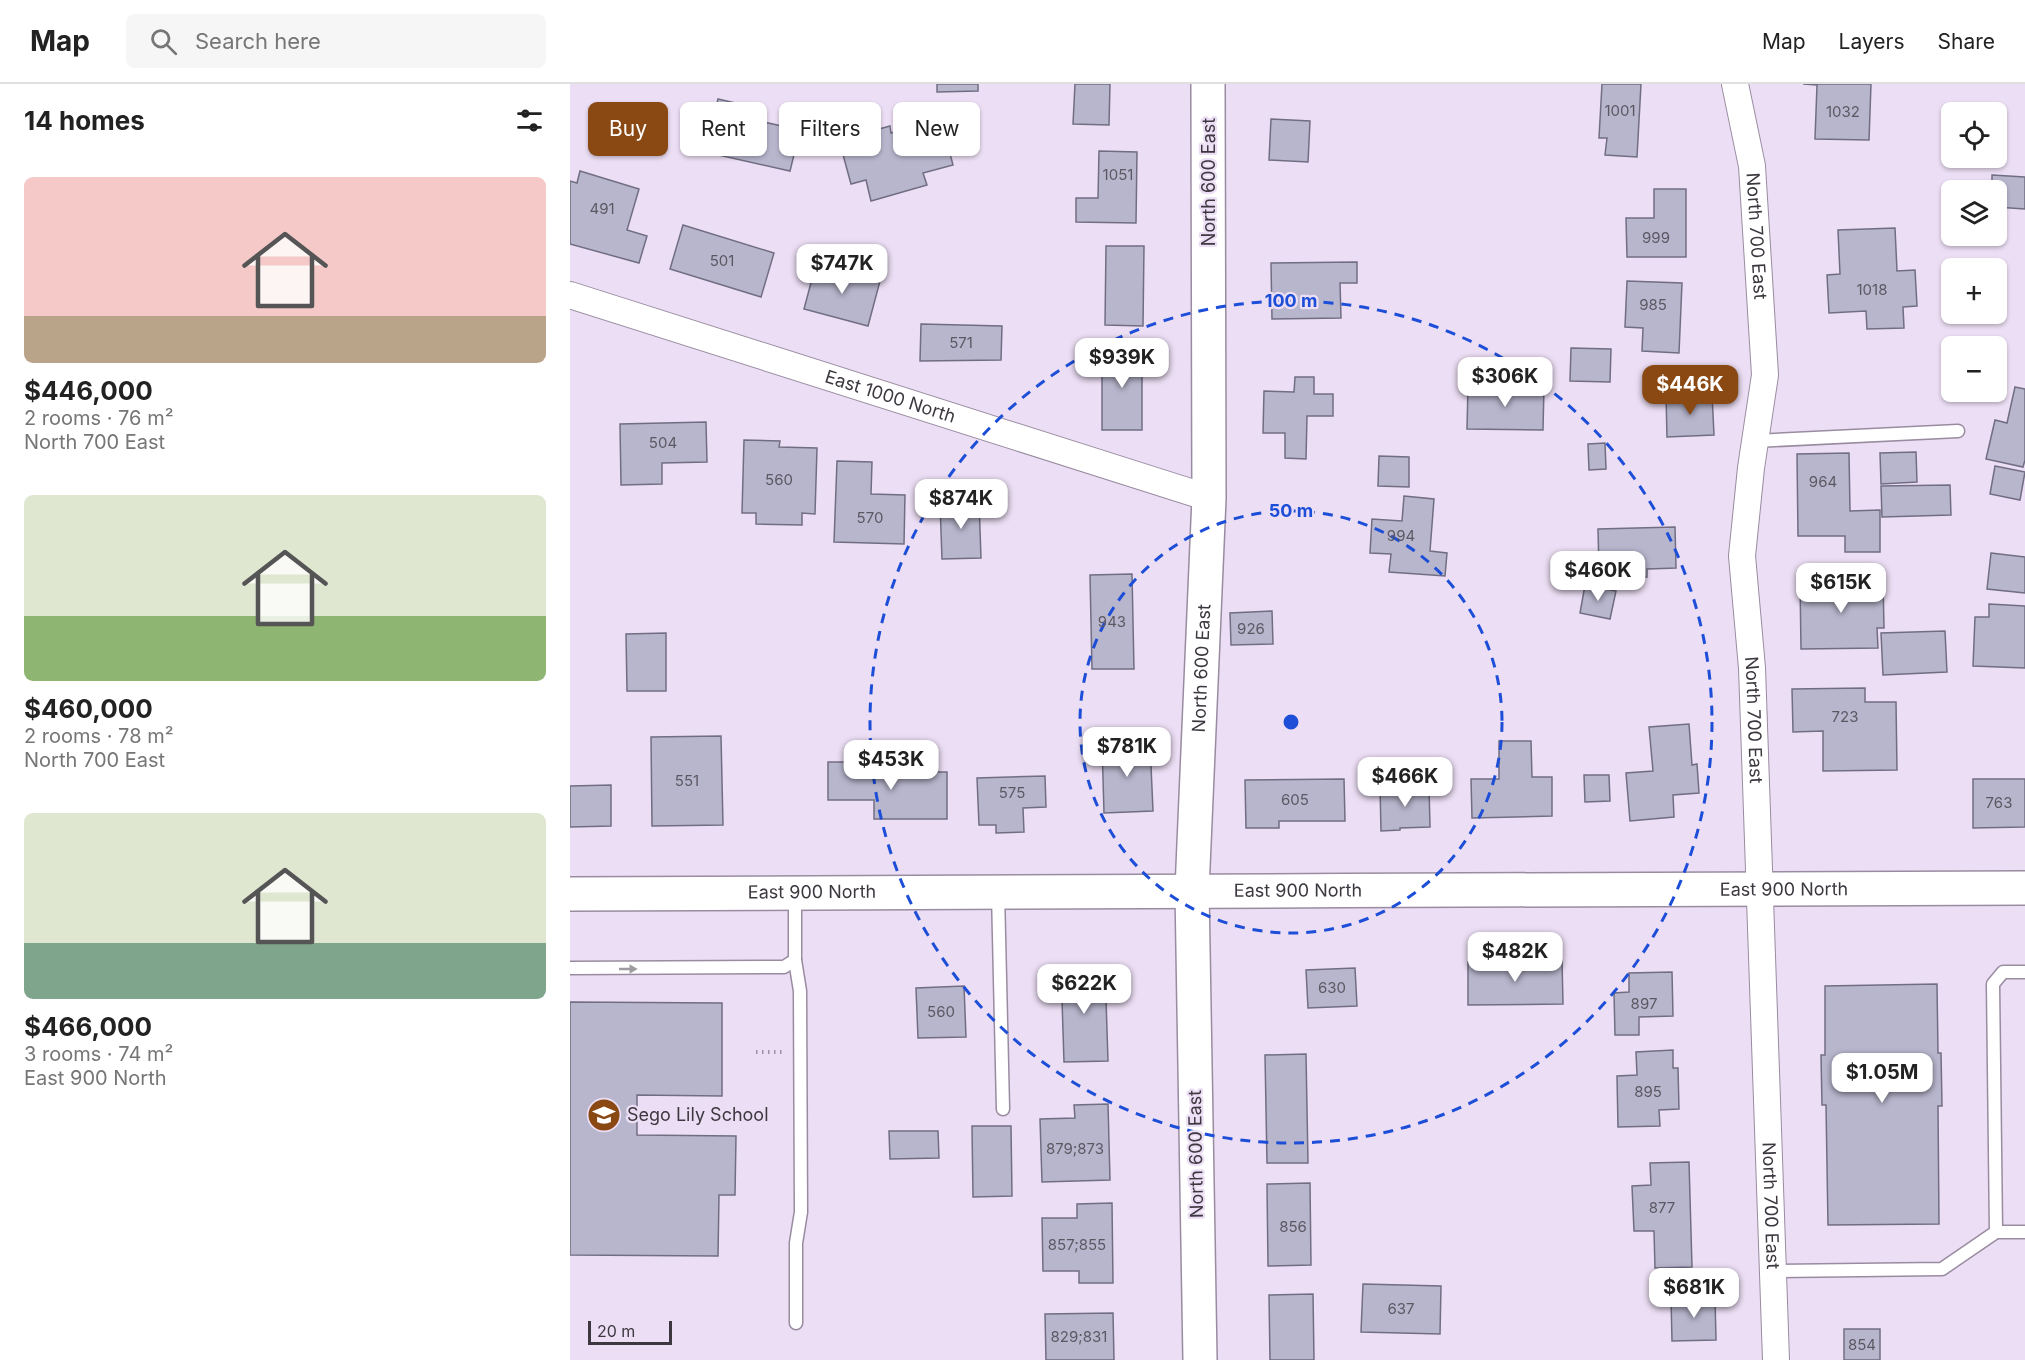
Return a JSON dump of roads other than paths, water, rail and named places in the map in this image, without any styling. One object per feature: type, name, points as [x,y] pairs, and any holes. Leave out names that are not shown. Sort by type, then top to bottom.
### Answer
[{"type":"street","name":"North 600 East","points":[[1200,1360],[1192,890],[1209,498],[1208,84]]},
{"type":"street","name":"North 700 East","points":[[1735,84],[1752,166],[1765,375],[1742,556],[1752,668],[1776,1360]]},
{"type":"street","name":"East 1000 North","points":[[570,295],[1209,498]]},
{"type":"street","name":"East 900 North","points":[[570,894],[2025,888]]},
{"type":"lane","points":[[1755,441],[1958,431]]},
{"type":"lane","points":[[998,891],[1003,1109]]},
{"type":"lane","points":[[795,892],[795,960],[800,991],[801,1189],[801,1212],[796,1243],[796,1323]]},
{"type":"lane","points":[[570,968],[784,968],[795,960]]},
{"type":"lane","points":[[1996,1232],[1994,984],[2003,972],[2025,972]]},
{"type":"lane","points":[[1772,1270],[1942,1269],[1996,1232],[2025,1232]]},
{"type":"place","name":"Sego Lily School","points":[[604,1115]]}]
